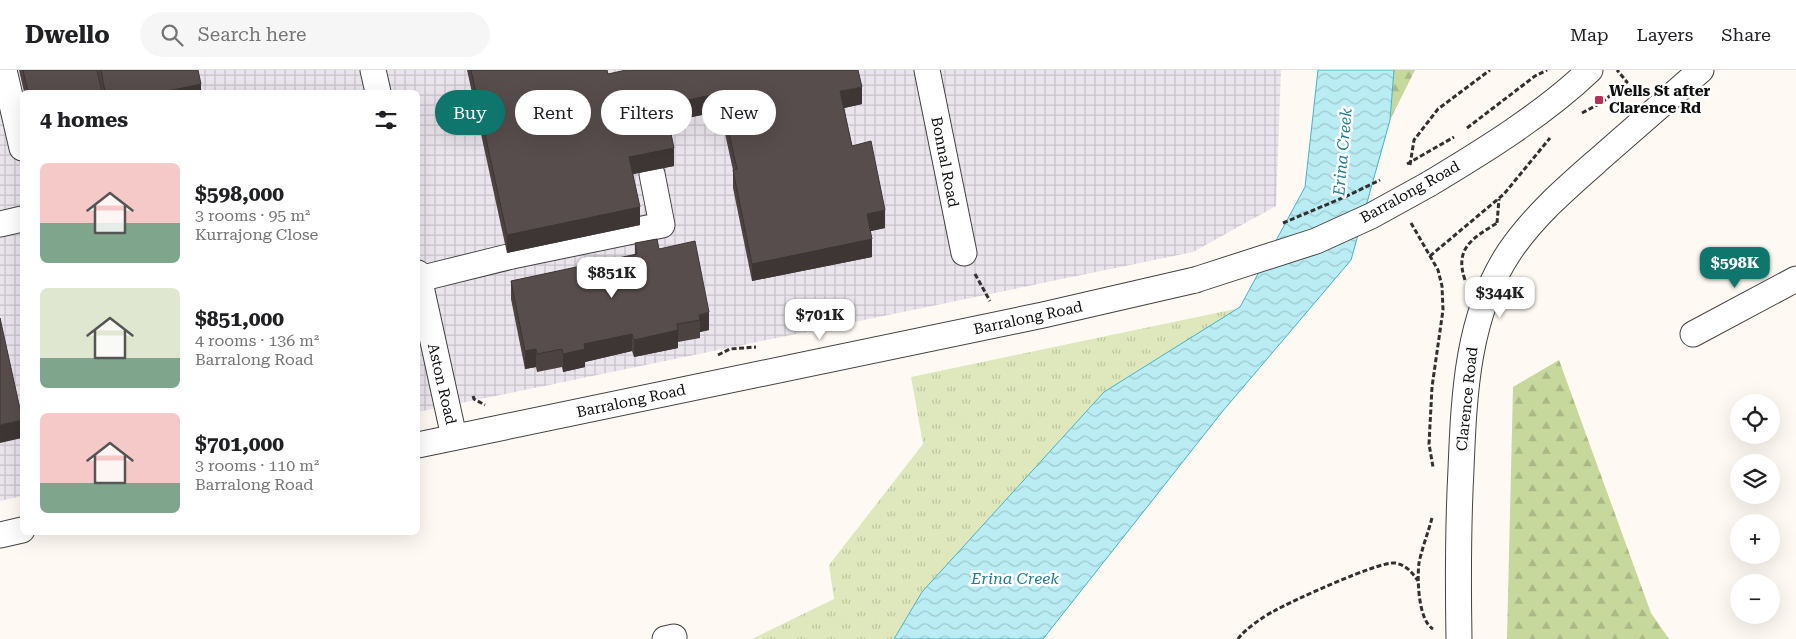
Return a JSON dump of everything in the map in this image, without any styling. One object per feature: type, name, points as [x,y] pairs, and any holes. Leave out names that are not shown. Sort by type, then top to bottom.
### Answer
[{"type":"street","points":[[4,70],[20,139]]},
{"type":"street","points":[[373,70],[378,90]]},
{"type":"street","name":"Bonnal Road","points":[[926,70],[964,254]]},
{"type":"street","name":"Barralong Road","points":[[420,445],[1044,315],[1195,280],[1316,241],[1371,216],[1429,184],[1494,143],[1572,88],[1590,70]]},
{"type":"street","name":"Clarence Road","points":[[1448,635],[1458,572],[1463,422],[1474,337],[1494,280],[1514,245],[1557,196],[1702,70]]},
{"type":"street","points":[[420,276],[662,225],[652,174]]},
{"type":"street","points":[[0,224],[20,219]]},
{"type":"street","points":[[1692,334],[1796,279]]},
{"type":"street","name":"Aston Road","points":[[420,285],[454,437]]},
{"type":"street","points":[[0,535],[20,530]]},
{"type":"path","points":[[1409,169],[1414,140],[1438,109],[1490,70]]},
{"type":"path","points":[[1406,165],[1454,137],[1497,107],[1535,76],[1547,70]]},
{"type":"path","points":[[1578,115],[1601,103],[1627,82],[1617,70]]},
{"type":"path","points":[[1430,256],[1499,198],[1554,135]]},
{"type":"path","points":[[1275,226],[1347,196],[1381,179]]},
{"type":"path","points":[[1498,223],[1499,198]]},
{"type":"path","points":[[1409,219],[1440,277],[1443,310],[1432,387],[1429,444],[1434,472]]},
{"type":"path","points":[[964,254],[990,302]]},
{"type":"path","points":[[1433,514],[1419,563],[1419,582],[1424,616],[1429,626],[1448,635]]},
{"type":"path","points":[[1238,639],[1273,612],[1360,573],[1393,563],[1409,568],[1419,582]]},
{"type":"shaded area","points":[[0,70],[1281,70],[1276,206],[1193,252],[420,412],[420,90],[20,90],[20,496],[0,501]]},
{"type":"green space","points":[[1394,70],[1415,70],[1390,120]]},
{"type":"green space","points":[[1240,308],[1104,392],[922,592],[894,639],[752,639],[834,599],[829,565],[923,444],[911,377]]},
{"type":"green space","points":[[1559,360],[1651,613],[1669,639],[1507,639],[1513,387]]},
{"type":"water","name":"Erina Creek","points":[[1318,70],[1394,70],[1390,120],[1351,260],[1222,412],[1043,639],[894,639],[922,592],[1104,392],[1240,307],[1305,187]]},
{"type":"building","points":[[23,70],[97,70],[102,90],[28,90]]},
{"type":"building","points":[[101,70],[198,70],[201,84],[172,90],[105,90]]},
{"type":"building","points":[[471,70],[607,70],[608,74],[626,70],[858,70],[862,87],[840,91],[852,146],[871,141],[885,210],[867,214],[872,239],[752,264],[733,170],[737,169],[729,135],[776,135],[776,90],[702,90],[702,97],[692,99],[692,90],[601,90],[601,135],[671,135],[674,148],[629,157],[640,207],[507,235],[485,135],[505,135],[505,90],[475,90]]},
{"type":"building","points":[[657,239],[659,249],[695,241],[709,312],[699,315],[700,320],[677,324],[678,330],[634,340],[632,334],[584,344],[585,349],[563,354],[562,349],[537,354],[536,349],[525,351],[511,281],[637,254],[635,243]]},
{"type":"building","points":[[0,318],[20,409],[20,420],[0,425]]},
{"type":"place","name":"Wells St after Clarence Rd","points":[[1599,100]]}]
